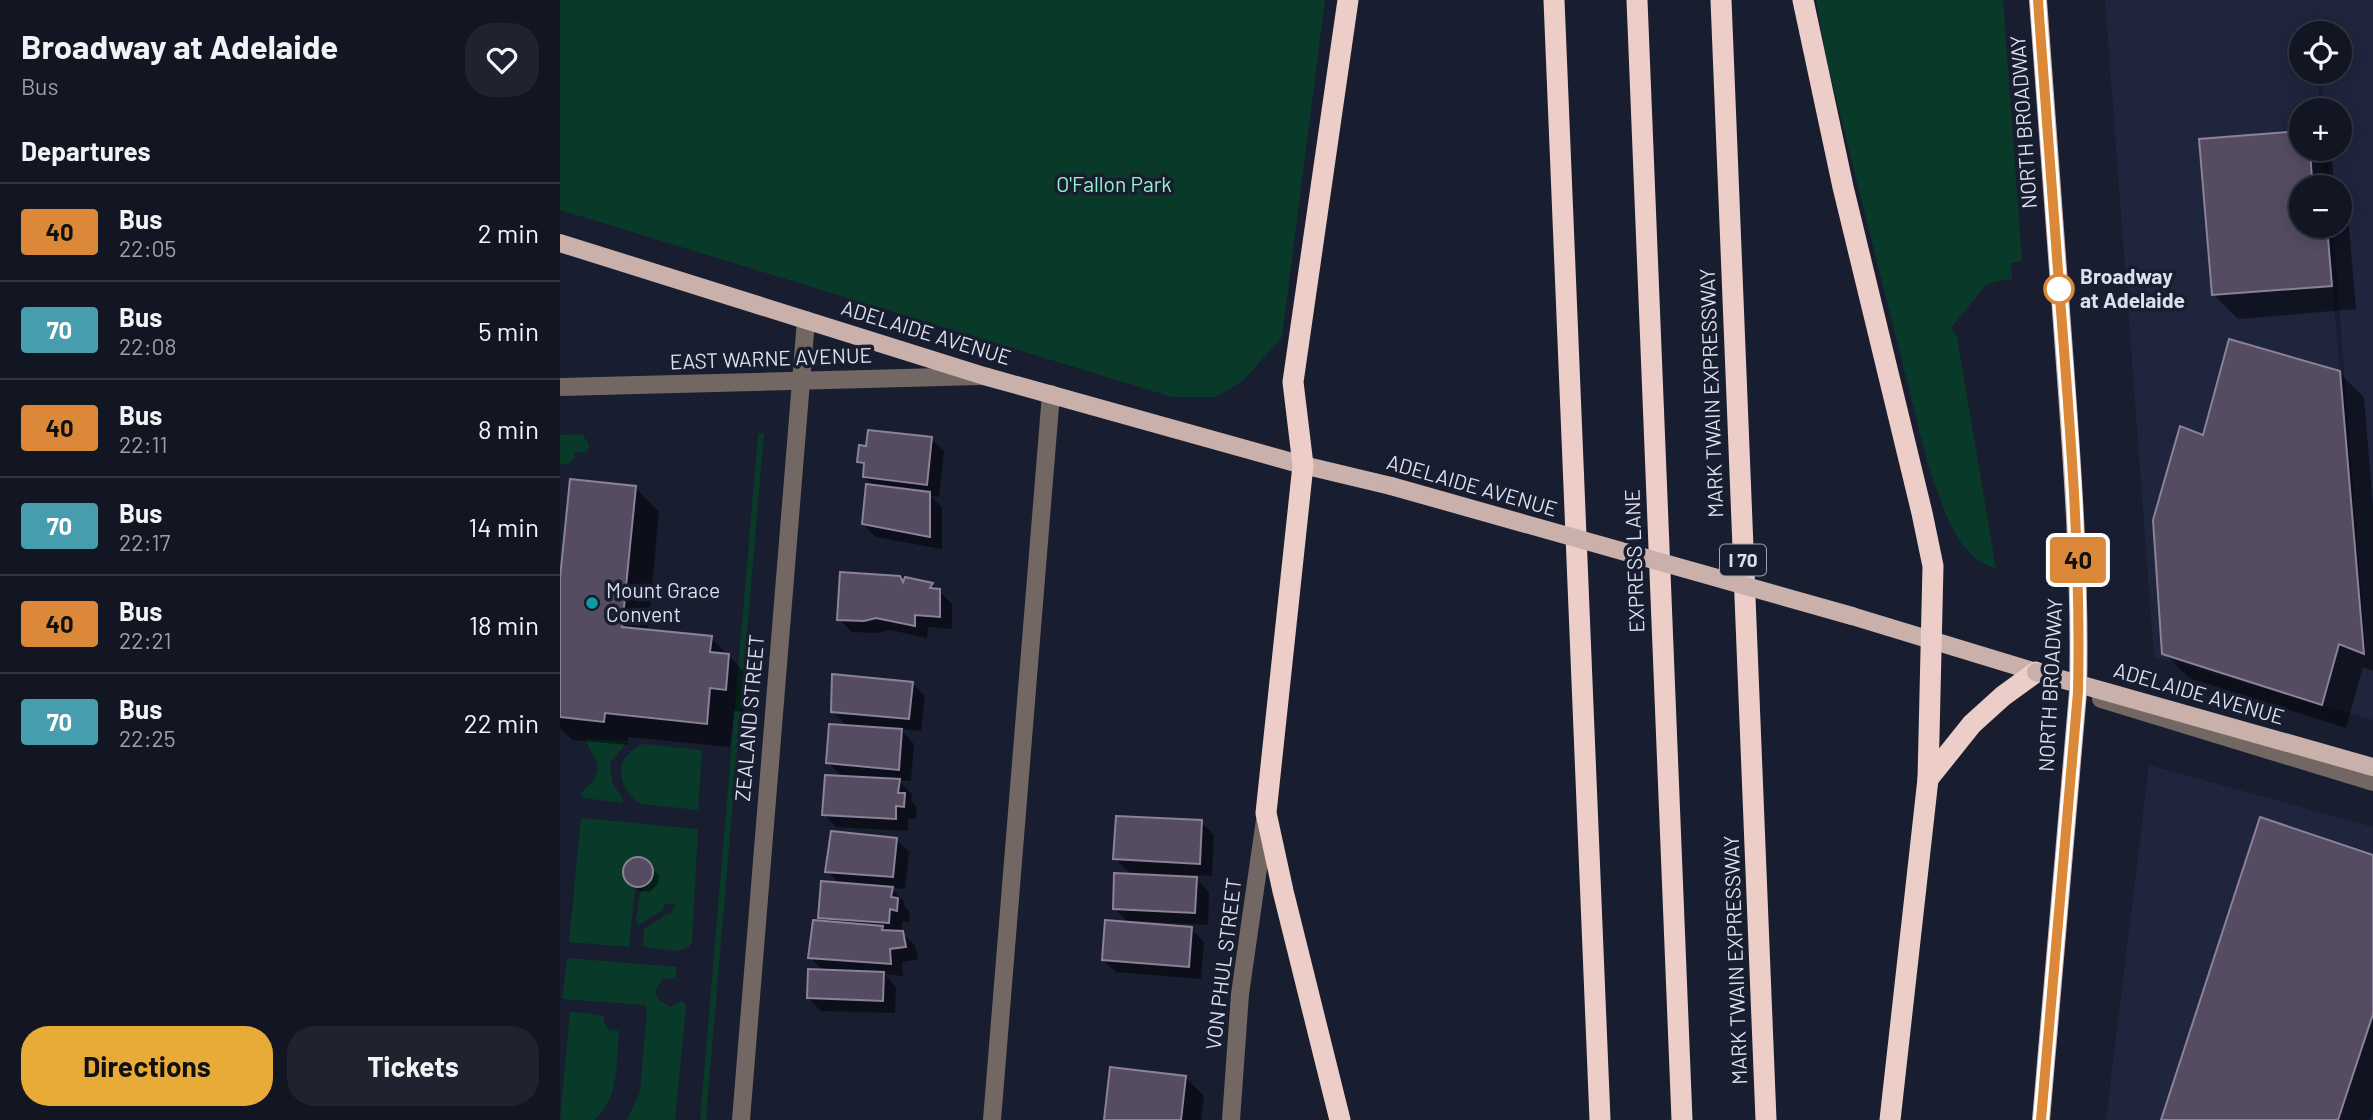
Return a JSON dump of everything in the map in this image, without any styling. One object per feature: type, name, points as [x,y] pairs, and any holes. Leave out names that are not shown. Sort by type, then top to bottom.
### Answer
[{"type":"highway","points":[[1340,1120],[1266,813],[1303,465],[1293,382],[1348,0]]},
{"type":"highway","points":[[1554,0],[1600,1120]]},
{"type":"highway","name":"EXPRESS LANE","points":[[1637,0],[1682,1120]]},
{"type":"highway","name":"MARK TWAIN EXPRESSWAY","points":[[1721,0],[1766,1120]]},
{"type":"highway","points":[[1802,0],[1846,201],[1933,566],[1928,779],[1889,1120]]},
{"type":"highway","points":[[1928,779],[1972,724],[2003,696],[2036,672]]},
{"type":"main road","name":"NORTH BROADWAY","points":[[2038,0],[2078,567],[2078,692],[2041,1120]]},
{"type":"main road","name":"ADELAIDE AVENUE","points":[[560,243],[984,376],[1303,465],[1391,486],[2373,767]]},
{"type":"street","name":"ZEALAND STREET","points":[[741,1120],[806,320]]},
{"type":"street","name":"EAST WARNE AVENUE","points":[[560,387],[984,376]]},
{"type":"street","points":[[992,1120],[1051,394]]},
{"type":"street","name":"ADELAIDE AVENUE","points":[[2078,692],[2373,782]]},
{"type":"street","name":"VON PHUL STREET","points":[[1231,1120],[1240,995],[1266,813]]},
{"type":"shaded area","points":[[2105,0],[2373,0],[2373,720],[2154,657]],"holes":[[[2316,12],[2317,21],[2352,21],[2352,84],[2322,84],[2323,98],[2352,98],[2352,161],[2328,161],[2329,175],[2352,175],[2352,238],[2334,238],[2369,694],[2328,238],[2289,238],[2289,175],[2323,175],[2323,161],[2289,161],[2289,98],[2319,98],[2319,84],[2289,84],[2289,21],[2316,21]]]},
{"type":"shaded area","points":[[2149,765],[2373,827],[2373,1120],[2106,1120]]},
{"type":"green space","name":"O'Fallon Park","points":[[560,0],[1325,0],[1282,337],[1244,380],[1216,397],[1172,397],[560,210]]},
{"type":"green space","points":[[1816,0],[2003,0],[2022,261],[2011,263],[2012,279],[1985,286],[1951,328],[1957,337],[1996,568],[1970,553],[1960,541],[1951,526],[1928,465],[1827,62]]},
{"type":"green space","points":[[758,433],[764,433],[706,1120],[700,1120]]},
{"type":"green space","points":[[582,434],[589,444],[587,453],[575,452],[574,459],[566,465],[560,464],[560,435]]},
{"type":"green space","points":[[586,740],[628,741],[610,763],[612,783],[623,803],[583,798],[581,794],[597,772],[596,762]]},
{"type":"green space","points":[[641,744],[702,750],[698,810],[641,804],[632,796],[622,779],[622,766],[628,755]]},
{"type":"green space","points":[[581,818],[698,829],[692,941],[689,947],[677,951],[643,947],[644,929],[671,914],[675,905],[666,903],[663,910],[639,925],[636,922],[641,893],[652,878],[653,868],[645,858],[633,857],[624,865],[624,876],[635,891],[629,947],[569,942]]},
{"type":"green space","points":[[567,958],[677,967],[675,979],[664,978],[655,994],[670,1007],[681,1001],[686,1006],[675,1120],[627,1120],[640,1092],[647,1009],[644,1005],[562,999]]},
{"type":"green space","points":[[570,1011],[604,1016],[608,1029],[619,1031],[613,1091],[594,1120],[560,1120]]},
{"type":"building","points":[[2289,132],[2289,161],[2311,161],[2312,175],[2289,175],[2289,238],[2328,238],[2332,286],[2212,295],[2199,139]]},
{"type":"building","points":[[2229,339],[2340,371],[2364,654],[2339,644],[2322,705],[2162,654],[2153,520],[2180,426],[2203,435]]},
{"type":"building","points":[[868,430],[932,437],[927,485],[863,477],[864,463],[857,462],[859,445],[866,446]]},
{"type":"building","name":"Mount Grace Convent","points":[[570,479],[636,486],[622,627],[712,636],[710,652],[729,654],[726,690],[710,688],[707,724],[605,713],[604,722],[560,717],[560,578]]},
{"type":"building","points":[[866,484],[930,492],[930,537],[862,524]]},
{"type":"building","points":[[840,572],[900,576],[903,582],[905,577],[933,583],[930,588],[940,589],[940,617],[915,615],[915,626],[876,618],[864,621],[837,620]]},
{"type":"building","points":[[832,674],[913,682],[909,719],[831,712]]},
{"type":"building","points":[[829,724],[902,729],[899,770],[826,763]]},
{"type":"building","points":[[825,775],[900,779],[898,793],[905,793],[904,807],[896,806],[896,819],[822,815]]},
{"type":"building","points":[[1116,816],[1202,820],[1200,864],[1113,859]]},
{"type":"building","points":[[2260,817],[2373,855],[2373,1014],[2338,1120],[2161,1120]]},
{"type":"building","points":[[831,831],[897,838],[893,877],[825,872]]},
{"type":"building","points":[[638,857],[648,862],[653,872],[648,882],[638,887],[628,882],[623,872],[628,862]]},
{"type":"building","points":[[1114,873],[1197,877],[1195,913],[1113,909]]},
{"type":"building","points":[[821,881],[893,887],[891,897],[898,898],[897,911],[890,909],[889,923],[818,918]]},
{"type":"building","points":[[813,920],[883,926],[882,930],[903,931],[906,947],[890,949],[891,964],[808,958]]},
{"type":"building","points":[[1105,920],[1192,927],[1189,967],[1102,960]]},
{"type":"building","points":[[808,969],[884,972],[883,1001],[807,998]]},
{"type":"building","points":[[1110,1067],[1186,1076],[1181,1120],[1104,1120]]},
{"type":"bus line","name":"40","points":[[2038,0],[2071,440],[2079,632],[2078,692],[2041,1120]]},
{"type":"place","name":"Broadway at Adelaide","points":[[2059,289]]},
{"type":"place","name":"Mount Grace Convent","points":[[592,603]]}]
